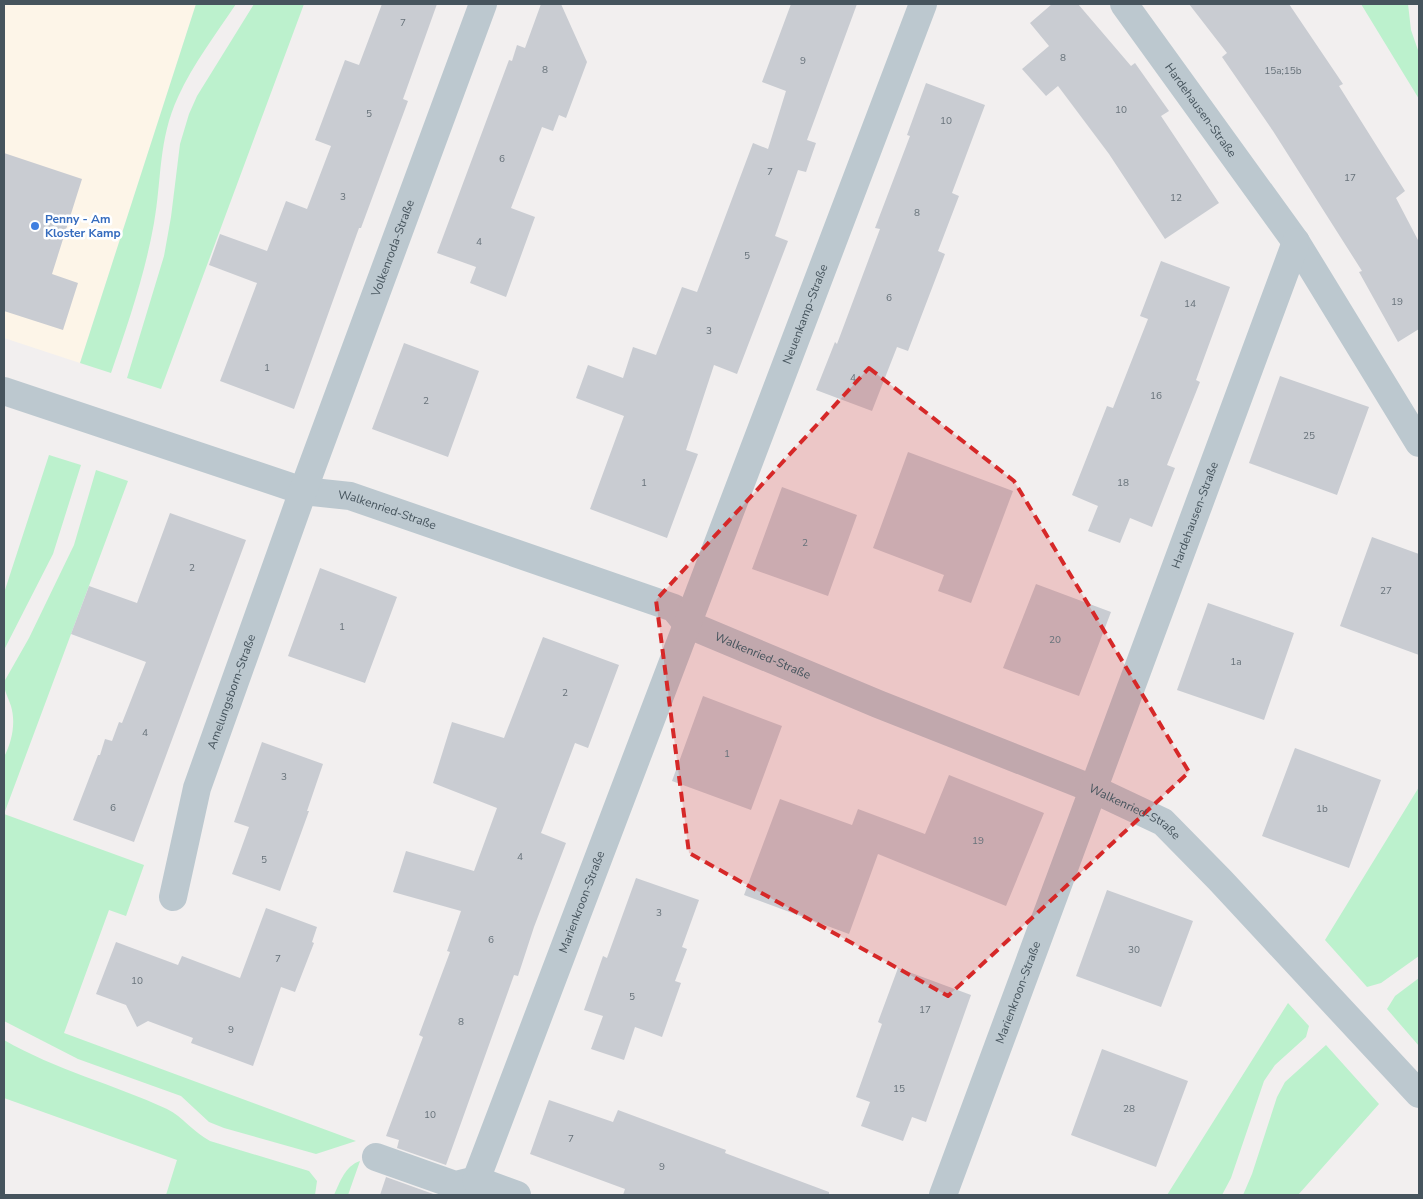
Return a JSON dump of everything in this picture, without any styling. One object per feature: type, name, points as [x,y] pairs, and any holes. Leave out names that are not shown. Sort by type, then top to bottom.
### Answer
[{"type":"street","name":"Volkenroda-Straße","points":[[303,491],[483,4]]},
{"type":"street","name":"Neuenkamp-Straße","points":[[687,624],[923,4]]},
{"type":"street","name":"Hardehausen-Straße","points":[[1124,4],[1296,242],[1419,443]]},
{"type":"street","name":"Hardehausen-Straße","points":[[1093,789],[1296,242]]},
{"type":"street","name":"Walkenried-Straße","points":[[4,391],[303,491],[350,496],[674,608],[687,624],[878,704],[1093,789],[1163,822],[1220,880],[1419,1094]]},
{"type":"street","name":"Amelungsborn-Straße","points":[[173,897],[197,788],[303,491]]},
{"type":"street","name":"Marienkroon-Straße","points":[[476,1180],[687,624]]},
{"type":"street","name":"Marienkroon-Straße","points":[[943,1195],[1093,789]]},
{"type":"street","points":[[376,1157],[455,1184],[476,1180],[517,1195]]},
{"type":"highlighted area","points":[[869,368],[1014,481],[1189,772],[948,996],[689,853],[656,600]]},
{"type":"shaded area","points":[[4,4],[196,4],[80,363],[4,338]]},
{"type":"green space","points":[[196,4],[236,4],[205,49],[178,97],[172,113],[164,144],[157,207],[146,261],[111,373],[80,363]]},
{"type":"green space","points":[[254,4],[304,4],[161,389],[127,378],[164,256],[180,144],[189,114],[197,96]]},
{"type":"green space","points":[[1361,4],[1408,4],[1411,30],[1419,53],[1419,99]]},
{"type":"green space","points":[[49,455],[81,465],[53,554],[4,650],[4,593]]},
{"type":"green space","points":[[96,470],[128,481],[4,814],[4,757],[11,739],[13,719],[4,682],[29,638],[74,545]]},
{"type":"green space","points":[[1419,787],[1419,956],[1381,983],[1367,987],[1325,940]]},
{"type":"green space","points":[[4,814],[144,865],[126,916],[109,910],[64,1033],[356,1141],[316,1154],[224,1128],[209,1122],[181,1096],[78,1059],[4,1021]]},
{"type":"green space","points":[[1419,978],[1419,1046],[1387,1009],[1395,996]]},
{"type":"green space","points":[[1288,1003],[1309,1026],[1306,1037],[1275,1065],[1264,1081],[1231,1178],[1222,1195],[1167,1195]]},
{"type":"green space","points":[[4,1040],[44,1060],[167,1109],[210,1141],[309,1171],[317,1181],[315,1195],[166,1195],[177,1160],[4,1098]]},
{"type":"green space","points":[[1326,1045],[1379,1104],[1298,1195],[1243,1195],[1252,1174],[1277,1097],[1285,1082]]},
{"type":"green space","points":[[360,1161],[348,1195],[334,1195],[350,1167]]},
{"type":"building","points":[[382,4],[437,4],[403,99],[408,101],[361,228],[359,228],[294,409],[220,381],[257,283],[209,265],[220,234],[267,251],[286,201],[307,209],[331,146],[315,140],[345,60],[359,65]]},
{"type":"building","points":[[541,4],[561,4],[587,62],[566,118],[559,115],[553,131],[542,127],[511,208],[535,217],[506,297],[470,283],[476,267],[437,253],[509,60],[512,61],[517,45],[525,48]]},
{"type":"building","points":[[791,4],[857,4],[807,140],[816,143],[806,172],[798,170],[775,236],[788,241],[737,374],[714,365],[686,450],[698,454],[667,538],[590,509],[624,416],[576,398],[588,365],[623,378],[633,347],[656,355],[682,287],[697,292],[753,143],[768,149],[786,91],[762,82]]},
{"type":"building","points":[[1052,4],[1078,4],[1131,66],[1135,63],[1169,111],[1161,116],[1219,203],[1165,239],[1109,154],[1058,86],[1046,96],[1022,69],[1049,46],[1030,23]]},
{"type":"building","points":[[1189,4],[1289,4],[1343,84],[1339,86],[1405,191],[1396,198],[1419,242],[1419,329],[1398,342],[1359,272],[1362,271],[1273,131],[1222,57],[1227,53]]},
{"type":"building","points":[[926,83],[985,105],[952,193],[959,196],[938,251],[945,254],[908,351],[897,347],[872,411],[816,390],[835,342],[837,344],[880,229],[875,228],[910,136],[907,135]]},
{"type":"building","name":"Penny - Am Kloster Kamp","points":[[4,153],[82,179],[52,274],[78,283],[63,330],[4,311]]},
{"type":"building","points":[[1161,261],[1230,287],[1196,380],[1200,382],[1167,465],[1175,468],[1152,527],[1130,518],[1120,543],[1088,531],[1098,506],[1072,495],[1107,406],[1113,408],[1148,319],[1140,316]]},
{"type":"building","points":[[404,343],[479,371],[448,457],[372,429]]},
{"type":"building","points":[[1280,376],[1369,407],[1337,495],[1249,463]]},
{"type":"building","points":[[908,452],[1013,491],[971,603],[938,591],[944,575],[873,548]]},
{"type":"building","points":[[782,487],[857,515],[828,596],[752,569]]},
{"type":"building","points":[[170,513],[246,540],[134,842],[73,820],[105,739],[112,741],[119,722],[122,723],[146,662],[71,634],[89,586],[137,603]]},
{"type":"building","points":[[1372,537],[1419,554],[1419,655],[1340,626]]},
{"type":"building","points":[[320,568],[397,597],[365,683],[288,656]]},
{"type":"building","points":[[1036,584],[1111,612],[1079,696],[1003,668]]},
{"type":"building","points":[[1208,603],[1294,633],[1264,720],[1177,690]]},
{"type":"building","points":[[543,637],[619,665],[588,748],[575,743],[541,833],[566,843],[534,927],[518,976],[514,975],[446,1165],[397,1148],[399,1140],[386,1136],[423,1037],[419,1035],[450,952],[447,951],[461,911],[393,892],[406,851],[474,871],[497,808],[433,783],[452,722],[504,738]]},
{"type":"building","points":[[703,696],[782,726],[751,810],[672,781]]},
{"type":"building","points":[[262,742],[323,764],[307,811],[309,811],[280,891],[232,874],[249,827],[234,822]]},
{"type":"building","points":[[1295,748],[1381,780],[1349,868],[1262,836]]},
{"type":"building","points":[[949,775],[1044,813],[1006,906],[878,854],[849,934],[744,895],[780,799],[852,825],[858,809],[925,834]]},
{"type":"building","points":[[636,878],[699,900],[682,947],[687,949],[675,981],[681,983],[662,1037],[635,1027],[624,1060],[591,1049],[603,1016],[584,1010],[603,956],[607,958]]},
{"type":"building","points":[[1107,890],[1193,921],[1161,1007],[1076,976]]},
{"type":"building","points":[[266,908],[317,927],[312,942],[314,943],[295,992],[281,987],[253,1066],[191,1043],[193,1038],[148,1021],[137,1027],[126,1005],[96,994],[116,942],[178,965],[182,956],[240,978]]},
{"type":"building","points":[[898,968],[971,995],[926,1122],[912,1117],[903,1141],[861,1126],[870,1102],[856,1097],[882,1024],[878,1022]]},
{"type":"building","points":[[1102,1049],[1188,1081],[1156,1167],[1071,1135]]},
{"type":"building","points":[[549,1100],[613,1122],[618,1110],[726,1150],[725,1153],[829,1192],[829,1195],[623,1195],[625,1189],[530,1154]]},
{"type":"building","points":[[386,1177],[436,1195],[380,1195]]},
{"type":"place","name":"Penny - Am Kloster Kamp","points":[[35,226]]}]
